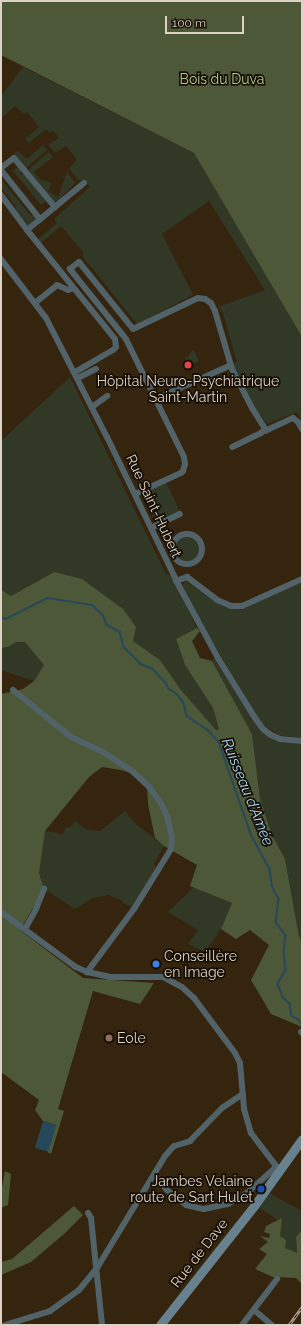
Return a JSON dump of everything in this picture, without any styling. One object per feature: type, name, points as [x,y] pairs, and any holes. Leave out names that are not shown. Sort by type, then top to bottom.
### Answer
[{"type":"main road","name":"Rue de Dave","points":[[160,1325],[302,1139]]},
{"type":"street","points":[[40,219],[1,169],[14,158],[55,207]]},
{"type":"street","points":[[27,230],[84,183]]},
{"type":"street","points":[[1,194],[27,230],[113,336],[116,347]]},
{"type":"street","name":"Rue Saint-Hubert","points":[[1,259],[46,318],[78,378],[176,581],[218,658],[262,729],[280,739],[302,741]]},
{"type":"street","points":[[134,329],[79,262],[70,269],[129,344],[184,458],[184,471],[135,494]]},
{"type":"street","points":[[35,303],[57,285],[68,290],[73,288]]},
{"type":"street","points":[[113,336],[134,329],[198,298],[205,299],[211,303],[215,311],[231,365],[252,408],[264,426],[265,431]]},
{"type":"street","points":[[75,372],[116,347],[129,344]]},
{"type":"street","points":[[154,396],[160,396],[231,365]]},
{"type":"street","points":[[78,378],[96,369]]},
{"type":"street","points":[[92,407],[107,396]]},
{"type":"street","points":[[232,447],[293,418],[298,422],[302,429]]},
{"type":"street","points":[[151,528],[180,514]]},
{"type":"street","points":[[190,534],[201,543],[202,548],[199,558],[191,564],[181,563],[174,557],[172,552],[173,543],[180,536],[190,534]]},
{"type":"street","points":[[166,560],[174,557]]},
{"type":"street","points":[[176,581],[187,577],[216,600],[231,606],[242,606],[302,579]]},
{"type":"street","points":[[13,690],[72,737],[103,752],[131,770],[150,788],[161,803],[167,816],[172,838],[171,849],[134,909],[87,972]]},
{"type":"street","points":[[25,929],[36,909],[44,889]]},
{"type":"street","points":[[1,912],[87,972],[110,977],[163,977],[182,986],[194,998],[235,1053],[240,1063],[244,1109],[252,1133],[278,1169],[247,1193],[228,1204],[204,1209],[186,1205],[167,1190],[154,1175]]},
{"type":"street","points":[[5,1325],[50,1311],[79,1290],[97,1268],[165,1156],[174,1146],[190,1141],[222,1108],[243,1094]]},
{"type":"street","points":[[88,1213],[91,1218],[102,1325]]},
{"type":"street","points":[[242,1325],[277,1279]]},
{"type":"street","points":[[254,1310],[272,1325]]},
{"type":"green space","name":"Bois du Duva","points":[[1,1],[302,1],[302,337],[194,153],[1,55]]},
{"type":"green space","points":[[23,67],[194,153],[302,337],[302,422],[297,412],[267,424],[253,406],[232,364],[237,362],[223,313],[218,307],[265,290],[209,201],[162,234],[193,295],[137,324],[83,257],[83,252],[61,226],[41,243],[38,239],[57,223],[54,219],[90,187],[85,181],[78,180],[69,168],[77,160],[66,146],[55,153],[48,145],[59,138],[53,131],[49,133],[46,129],[29,143],[25,139],[39,127],[27,112],[24,114],[15,106],[1,119],[1,96]]},
{"type":"green space","points":[[43,145],[47,150],[26,168],[14,153],[18,151],[27,159]]},
{"type":"green space","points":[[49,152],[53,157],[34,172],[41,180],[52,183],[48,191],[58,197],[67,172],[75,183],[56,202],[53,201],[28,170]]},
{"type":"green space","points":[[18,166],[22,171],[20,173],[22,175],[24,173],[46,201],[41,205],[13,171]]},
{"type":"green space","points":[[1,179],[31,216],[34,214],[35,219],[28,225],[14,208],[16,207],[3,190],[1,191]]},
{"type":"green space","points":[[194,350],[199,361],[188,367],[183,361],[190,355],[189,353]]},
{"type":"green space","points":[[70,377],[166,574],[172,576],[197,628],[176,639],[185,665],[213,708],[219,729],[216,730],[181,690],[160,660],[133,641],[54,572],[11,596],[1,590],[1,441]]},
{"type":"green space","points":[[166,482],[180,512],[156,523],[142,493]]},
{"type":"green space","points":[[187,537],[196,540],[199,549],[196,558],[187,561],[178,558],[175,549],[178,540]]},
{"type":"green space","points":[[54,572],[82,579],[123,609],[136,627],[133,641],[160,660],[181,690],[216,730],[219,729],[213,708],[185,665],[176,639],[197,628],[200,631],[192,641],[200,658],[212,661],[252,734],[260,798],[271,833],[285,859],[299,936],[302,943],[302,1027],[271,1014],[251,980],[269,945],[250,930],[236,939],[221,929],[232,903],[190,886],[197,865],[164,846],[155,838],[148,804],[147,785],[140,776],[121,770],[102,767],[89,777],[45,831],[39,873],[44,889],[20,930],[83,978],[154,983],[140,1004],[93,991],[58,1109],[64,1111],[51,1154],[47,1152],[56,1125],[43,1121],[35,1110],[39,1100],[1,1072],[1,694],[23,689],[34,681],[44,665],[25,642],[16,642],[8,647],[1,648],[1,590],[11,596]]},
{"type":"green space","points":[[185,581],[213,600],[241,610],[302,582],[302,738],[278,735],[261,723],[197,616],[182,585]]},
{"type":"green space","points":[[16,642],[25,642],[29,645],[44,665],[34,681],[1,670],[1,648],[8,647]]},
{"type":"green space","points":[[215,657],[261,731],[302,743],[302,943],[299,936],[285,859],[271,833],[260,798],[252,734],[212,661]]},
{"type":"green space","points":[[125,811],[136,824],[164,846],[154,864],[158,871],[134,909],[122,902],[123,901],[109,895],[93,898],[75,909],[44,889],[39,873],[45,831],[63,834],[65,828],[71,827],[75,821],[87,830],[100,831]]},
{"type":"green space","points":[[194,887],[232,903],[221,929],[205,952],[188,944],[198,930],[168,912]]},
{"type":"green space","points":[[5,1171],[11,1174],[8,1205],[1,1208],[1,1193]]},
{"type":"green space","points":[[269,1193],[302,1211],[302,1230],[296,1238],[297,1254],[285,1248],[280,1236],[281,1218],[278,1220],[258,1207]]},
{"type":"green space","points":[[74,1206],[83,1215],[64,1234],[31,1262],[1,1275],[1,1262],[12,1259]]},
{"type":"green space","points":[[282,1218],[280,1236],[286,1240],[285,1248],[297,1253],[296,1237],[302,1230],[302,1284],[296,1278],[273,1277],[255,1269],[267,1254],[259,1249],[268,1242],[260,1236],[269,1238],[270,1234],[264,1232],[266,1226]]},
{"type":"water","points":[[43,1121],[56,1125],[48,1152],[35,1148]]},
{"type":"waterway","name":"Ruisseau d'Amée","points":[[1,617],[6,619],[48,598],[92,605],[103,615],[107,625],[120,632],[124,647],[141,664],[153,669],[166,683],[169,689],[177,694],[184,703],[187,716],[209,731],[219,742],[251,834],[270,869],[272,886],[279,899],[276,922],[286,936],[284,952],[286,970],[278,984],[283,997],[290,1004],[292,1016],[299,1020],[302,1024]]},
{"type":"railway","points":[[289,1325],[302,1307]]},
{"type":"place","name":"Hôpital Neuro-Psychiatrique Saint-Martin","points":[[188,365]]},
{"type":"place","name":"Conseillère en Image","points":[[156,964]]},
{"type":"place","name":"Eole","points":[[109,1038]]},
{"type":"place","name":"Jambes Velaine route de Sart Hulet","points":[[261,1189]]}]
